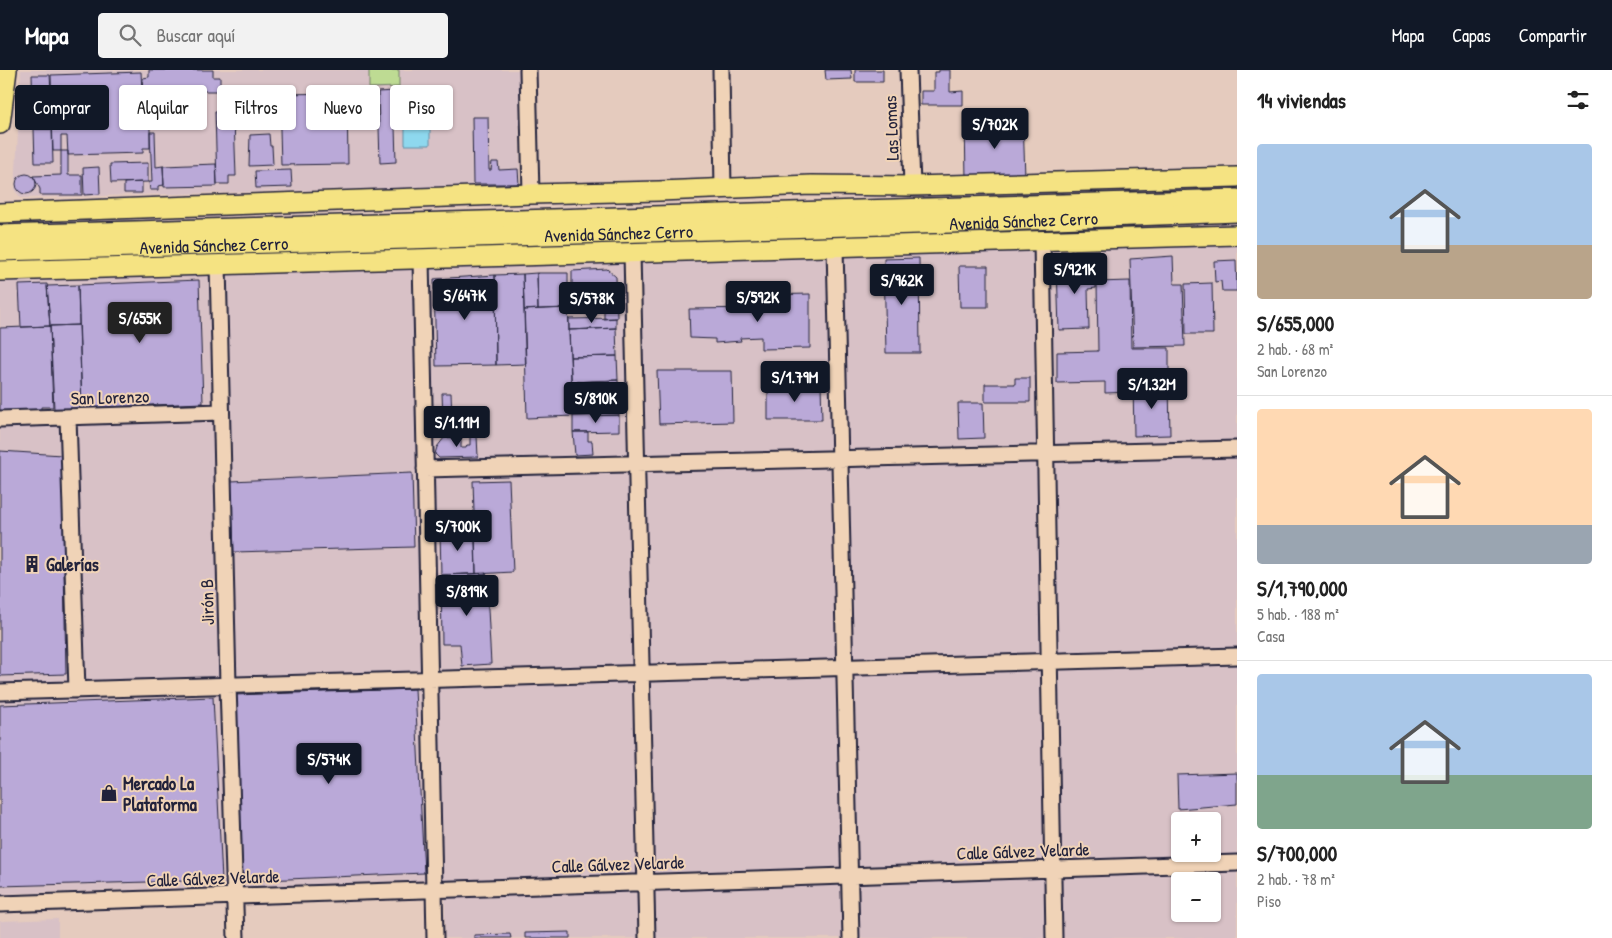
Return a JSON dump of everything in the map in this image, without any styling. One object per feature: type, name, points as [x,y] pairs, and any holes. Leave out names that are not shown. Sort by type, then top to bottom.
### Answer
[{"type":"main road","points":[[0,124],[7,70]]},
{"type":"main road","points":[[0,213],[811,185],[912,186],[1237,176]]},
{"type":"main road","points":[[1066,181],[1116,203]]},
{"type":"main road","name":"Avenida Sánchez Cerro","points":[[0,235],[1237,199]]},
{"type":"main road","name":"Avenida Sánchez Cerro","points":[[0,251],[1073,220],[1237,212]]},
{"type":"main road","points":[[1073,220],[1129,238]]},
{"type":"main road","points":[[857,246],[874,237],[952,223]]},
{"type":"main road","name":"Avenida Sánchez Cerro","points":[[0,271],[1237,235]]},
{"type":"main road","points":[[478,236],[524,256]]},
{"type":"street","points":[[528,70],[531,194]]},
{"type":"street","points":[[720,70],[723,189]]},
{"type":"street","name":"Las Lomas","points":[[908,70],[912,186]]},
{"type":"street","points":[[1042,241],[1054,938]]},
{"type":"street","points":[[835,247],[851,938]]},
{"type":"street","points":[[632,253],[647,938]]},
{"type":"street","points":[[421,259],[435,938]]},
{"type":"street","name":"Jirón B","points":[[218,265],[236,938]]},
{"type":"street","name":"San Lorenzo","points":[[0,419],[222,412]]},
{"type":"street","points":[[68,417],[77,690]]},
{"type":"street","points":[[425,469],[1237,449]]},
{"type":"street","points":[[0,692],[1237,656]]},
{"type":"street","name":"Calle Gálvez Velarde","points":[[0,904],[1237,862]]},
{"type":"shaded area","points":[[21,70],[519,70],[520,185],[21,198],[15,191],[18,130],[109,130],[109,85],[20,85]]},
{"type":"shaded area","points":[[1237,243],[1237,938],[445,938],[445,880],[0,894],[0,272],[392,270]]},
{"type":"shaded area","points":[[58,919],[58,938],[0,938],[0,921]]},
{"type":"green space","points":[[369,70],[399,70],[399,85],[380,88],[380,85],[369,85]]},
{"type":"water","points":[[405,130],[430,130],[430,145],[405,145]]},
{"type":"building","points":[[149,70],[213,70],[213,77],[220,77],[220,85],[217,85],[217,91],[207,91],[207,85],[142,85],[143,78],[149,77]]},
{"type":"building","points":[[825,70],[851,70],[852,79],[826,80]]},
{"type":"building","points":[[855,70],[883,70],[883,82],[855,82]]},
{"type":"building","points":[[939,70],[950,70],[950,92],[963,91],[963,105],[921,105],[921,91],[934,91],[934,72],[939,72]]},
{"type":"building","points":[[141,72],[142,85],[119,85],[119,130],[150,130],[150,148],[143,148],[143,153],[68,155],[67,136],[61,136],[61,151],[53,151],[52,130],[109,130],[109,85],[51,85],[51,75]]},
{"type":"building","points":[[32,75],[50,75],[51,85],[32,85]]},
{"type":"building","points":[[390,91],[390,130],[395,130],[396,162],[380,163],[380,92]]},
{"type":"building","points":[[296,94],[306,94],[306,130],[348,130],[348,164],[281,165],[280,130],[296,130]]},
{"type":"building","points":[[215,112],[217,112],[217,130],[234,130],[236,176],[229,176],[229,184],[217,184]]},
{"type":"building","points":[[472,117],[488,117],[489,170],[491,170],[492,162],[498,162],[499,170],[518,169],[519,184],[473,184]]},
{"type":"building","points":[[1023,119],[1025,178],[966,180],[965,121]]},
{"type":"building","points":[[34,130],[52,130],[53,163],[35,163]]},
{"type":"building","points":[[150,132],[155,132],[156,167],[163,166],[164,185],[158,186],[158,190],[150,190],[149,182],[152,182]]},
{"type":"building","points":[[269,134],[273,165],[249,166],[250,135]]},
{"type":"building","points":[[61,151],[68,151],[68,175],[82,175],[82,195],[40,195],[40,189],[33,176],[61,175]]},
{"type":"building","points":[[148,163],[148,182],[111,183],[110,164]]},
{"type":"building","points":[[216,164],[217,186],[164,187],[163,166]]},
{"type":"building","points":[[99,167],[100,194],[84,195],[83,168]]},
{"type":"building","points":[[291,170],[292,187],[256,188],[255,171]]},
{"type":"building","points":[[26,174],[33,177],[36,184],[33,191],[26,194],[19,191],[16,184],[19,177]]},
{"type":"building","points":[[142,182],[142,193],[124,193],[124,183]]},
{"type":"building","points":[[1173,256],[1174,284],[1183,284],[1185,346],[1133,347],[1130,259]]},
{"type":"building","points":[[919,258],[920,353],[886,353],[884,259]]},
{"type":"building","points":[[1236,260],[1237,291],[1222,291],[1221,281],[1215,282],[1214,261]]},
{"type":"building","points":[[1096,264],[1096,288],[1088,289],[1089,329],[1059,330],[1057,266]]},
{"type":"building","points":[[959,266],[988,266],[988,307],[960,307]]},
{"type":"building","points":[[607,269],[616,277],[617,318],[604,319],[604,308],[572,309],[572,271]]},
{"type":"building","points":[[537,273],[538,309],[524,310],[523,274]]},
{"type":"building","points":[[537,273],[568,273],[568,308],[538,309]]},
{"type":"building","points":[[523,274],[526,364],[496,365],[495,275]]},
{"type":"building","points":[[495,275],[496,365],[436,366],[434,279]]},
{"type":"building","points":[[199,280],[203,403],[82,408],[78,285]]},
{"type":"building","points":[[1130,281],[1131,348],[1169,348],[1169,383],[1133,384],[1133,392],[1105,393],[1105,382],[1057,383],[1057,352],[1098,351],[1097,282]]},
{"type":"building","points":[[1212,283],[1213,334],[1186,334],[1185,284]]},
{"type":"building","points":[[47,284],[50,326],[21,327],[19,285]]},
{"type":"building","points":[[78,285],[79,325],[50,326],[47,286]]},
{"type":"building","points":[[810,294],[810,348],[761,349],[761,337],[740,338],[741,341],[715,343],[715,339],[690,338],[689,309],[760,308],[760,295]]},
{"type":"building","points":[[568,308],[573,416],[527,418],[524,310]]},
{"type":"building","points":[[616,318],[616,328],[569,330],[569,319]]},
{"type":"building","points":[[79,325],[82,408],[54,409],[50,326]]},
{"type":"building","points":[[50,326],[53,407],[41,407],[41,411],[0,412],[0,328]]},
{"type":"building","points":[[616,328],[617,356],[570,357],[569,330]]},
{"type":"building","points":[[617,356],[618,380],[571,382],[570,357]]},
{"type":"building","points":[[657,371],[732,371],[733,422],[659,424]]},
{"type":"building","points":[[1015,378],[1030,378],[1030,402],[985,402],[985,384],[1015,384]]},
{"type":"building","points":[[618,380],[619,415],[573,416],[571,382]]},
{"type":"building","points":[[1169,383],[1170,435],[1134,436],[1133,384]]},
{"type":"building","points":[[821,385],[822,420],[768,420],[768,386]]},
{"type":"building","points":[[442,393],[451,393],[452,418],[443,419]]},
{"type":"building","points":[[958,403],[983,403],[984,438],[959,439]]},
{"type":"building","points":[[619,415],[619,431],[573,432],[573,416]]},
{"type":"building","points":[[573,432],[588,432],[588,441],[592,441],[593,454],[575,455]]},
{"type":"building","points":[[470,436],[477,436],[478,457],[439,458],[435,454],[437,447],[444,438],[461,437],[461,448],[466,448],[467,445],[470,445]]},
{"type":"building","name":"Galerías","points":[[0,451],[62,455],[66,674],[0,676]]},
{"type":"building","points":[[412,473],[414,547],[234,552],[231,481]]},
{"type":"building","points":[[509,480],[513,572],[476,574],[473,481]]},
{"type":"building","points":[[475,528],[476,574],[441,575],[440,530]]},
{"type":"building","points":[[486,573],[491,664],[462,666],[460,644],[442,644],[441,575]]},
{"type":"building","points":[[415,689],[424,873],[243,881],[234,695]]},
{"type":"building","name":"Mercado La Plataforma","points":[[213,697],[222,880],[0,886],[0,705]]},
{"type":"building","points":[[1237,773],[1237,804],[1178,809],[1177,775]]},
{"type":"building","points":[[570,932],[570,938],[525,938],[525,933]]},
{"type":"building","points":[[510,934],[511,938],[474,938],[474,935]]},
{"type":"place","name":"Galerías","points":[[32,564]]},
{"type":"place","name":"Mercado La Plataforma","points":[[109,793]]}]
